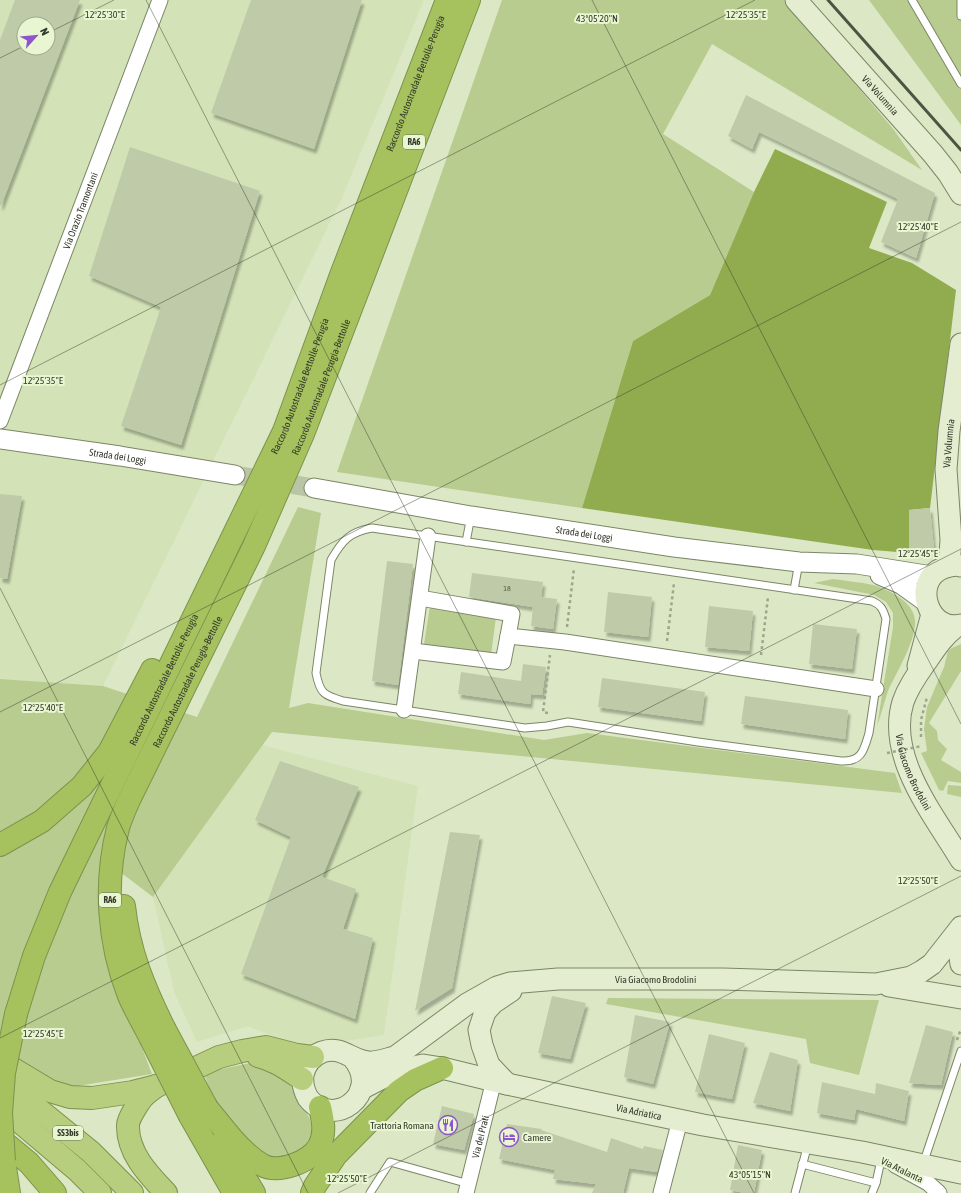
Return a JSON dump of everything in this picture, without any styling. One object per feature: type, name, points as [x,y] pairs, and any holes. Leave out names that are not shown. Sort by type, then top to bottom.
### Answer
[{"type":"highway","name":"Raccordo Autostradale Bettolle-Perugia","points":[[117,756],[244,512],[284,431],[351,279],[447,0]]},
{"type":"highway","name":"Raccordo Autostradale Perugia-Bettolle","points":[[199,1112],[157,1032],[134,959],[126,922],[123,897],[126,863],[148,764],[254,546],[303,434],[351,279],[469,0]]},
{"type":"highway","points":[[0,846],[42,820],[117,756]]},
{"type":"highway","points":[[9,1193],[4,1161],[1,1113],[4,1074],[16,1014],[34,956],[117,756]]},
{"type":"highway","points":[[0,1062],[50,1091],[70,1097],[92,1098],[133,1092],[157,1086],[219,1057],[242,1051],[266,1047],[313,1057]]},
{"type":"highway","points":[[242,1051],[268,1058],[302,1079]]},
{"type":"highway","points":[[312,1193],[315,1186],[336,1155],[399,1091],[415,1080],[442,1068]]},
{"type":"highway","name":"SS3bis","points":[[0,1078],[91,1152],[132,1193]]},
{"type":"highway","points":[[157,1086],[144,1096],[128,1124],[130,1139],[135,1154],[146,1170],[166,1193]]},
{"type":"highway","name":"SS3bis","points":[[0,1105],[77,1170],[100,1193]]},
{"type":"highway","points":[[199,1112],[243,1151],[264,1166],[276,1168],[293,1165],[310,1157],[319,1146],[323,1132],[320,1107]]},
{"type":"highway","name":"RA6","points":[[199,1112],[234,1193]]},
{"type":"highway","name":"RA6","points":[[199,1112],[221,1138],[254,1193]]},
{"type":"highway","points":[[0,1139],[29,1163],[55,1193]]},
{"type":"main road","name":"Via Volumnia","points":[[796,0],[933,154],[948,173],[961,194]]},
{"type":"main road","name":"Via Volumnia","points":[[929,608],[926,588],[947,569],[951,540],[946,469],[949,431],[961,344]]},
{"type":"main road","name":"Via Volumnia","points":[[947,495],[961,536]]},
{"type":"main road","points":[[929,608],[943,623],[959,625]]},
{"type":"main road","name":"Via Giacomo Brodolini","points":[[922,684],[929,608]]},
{"type":"main road","name":"Via Giacomo Brodolini","points":[[959,625],[948,632],[922,684],[903,703],[900,727],[904,757],[922,797],[961,860]]},
{"type":"main road","name":"Via Giacomo Brodolini","points":[[353,1058],[368,1062],[394,1057],[467,1004],[497,988],[510,983],[558,979],[722,979],[876,984],[911,977],[922,971],[932,964],[961,927]]},
{"type":"main road","points":[[961,950],[961,964]]},
{"type":"main road","points":[[500,1082],[489,1065],[482,1045],[479,1030],[485,1012],[493,1003],[526,982]]},
{"type":"main road","points":[[876,984],[961,998]]},
{"type":"main road","points":[[337,1050],[346,1053],[353,1058],[362,1072],[363,1081],[361,1089],[355,1100],[345,1108],[336,1110],[328,1110],[312,1102],[307,1096],[302,1079],[308,1063],[313,1057],[320,1052],[337,1050]]},
{"type":"main road","name":"Via Adriatica","points":[[361,1089],[392,1073],[423,1065],[680,1120],[808,1144],[862,1152],[961,1173]]},
{"type":"street","name":"Via Orazio Tramontani","points":[[0,421],[160,0]]},
{"type":"street","name":"Strada dei Loggi","points":[[0,439],[120,456],[235,475]]},
{"type":"street","name":"Strada dei Loggi","points":[[314,488],[471,516],[674,547],[744,556],[799,562],[947,569]]},
{"type":"street","points":[[404,710],[428,536]]},
{"type":"street","name":"Strada dei Loggi","points":[[857,564],[901,584],[929,608]]},
{"type":"street","points":[[413,651],[503,662],[512,614],[420,598]]},
{"type":"street","points":[[508,636],[559,641],[876,689]]},
{"type":"street","name":"Via dei Prati","points":[[468,1189],[500,1082]]},
{"type":"street","points":[[661,1193],[680,1120]]},
{"type":"street","name":"Via Atalanta","points":[[862,1152],[911,1173],[928,1183],[940,1193]]},
{"type":"lane","points":[[912,0],[961,84]]},
{"type":"lane","points":[[960,0],[961,16]]},
{"type":"lane","points":[[466,542],[471,516]]},
{"type":"lane","points":[[372,528],[466,542],[872,601],[879,604],[886,619],[869,733],[865,748],[858,758],[850,761],[698,742],[568,722],[525,728],[343,701],[326,696],[318,686],[316,673],[331,560],[339,547],[348,538],[360,530],[372,528]]},
{"type":"lane","points":[[794,590],[799,562]]},
{"type":"lane","points":[[922,1164],[961,1052]]},
{"type":"lane","points":[[795,1193],[808,1144]]},
{"type":"lane","points":[[872,1193],[876,1183],[881,1160]]},
{"type":"lane","points":[[370,1193],[390,1162],[468,1189]]},
{"type":"lane","points":[[802,1164],[876,1183]]},
{"type":"path","points":[[549,713],[543,712],[576,558]]},
{"type":"path","points":[[665,657],[675,572]]},
{"type":"path","points":[[759,672],[769,586]]},
{"type":"path","points":[[887,752],[922,746],[922,684]]},
{"type":"path","points":[[914,741],[916,753]]},
{"type":"shaded area","points":[[0,0],[424,0],[341,200],[103,686],[0,679]]},
{"type":"shaded area","points":[[502,0],[784,0],[894,130],[922,170],[712,44],[663,134],[754,192],[710,295],[633,341],[582,508],[337,472]]},
{"type":"shaded area","points":[[869,0],[959,0],[961,6],[961,125]]},
{"type":"shaded area","points":[[298,507],[321,513],[289,708],[308,703],[544,740],[587,733],[895,773],[902,793],[272,732],[153,897],[103,859],[102,943],[152,1074],[65,1088],[0,1050],[0,679],[103,686],[197,717]]},
{"type":"shaded area","points":[[833,579],[879,587],[899,597],[914,613],[915,628],[913,637],[888,691],[877,726],[893,627],[893,613],[886,602],[874,595],[814,583]]},
{"type":"shaded area","points":[[430,606],[496,617],[491,655],[424,644]]},
{"type":"shaded area","points":[[961,644],[961,671],[929,723],[937,731],[938,740],[947,749],[941,760],[961,772],[961,783],[948,781],[943,791],[939,790],[921,753],[927,751],[924,729],[927,707],[944,667],[948,651]]},
{"type":"shaded area","points":[[262,745],[418,786],[384,1035],[300,1048],[248,1026],[197,1042],[174,992],[153,897]]},
{"type":"shaded area","points":[[948,785],[961,786],[961,797],[947,794]]},
{"type":"shaded area","points":[[608,998],[879,1000],[859,1075],[810,1063],[806,1039],[606,1004]]},
{"type":"shaded area","points":[[255,1062],[283,1070],[310,1119],[313,1135],[302,1150],[283,1159],[265,1158],[244,1146],[212,1096],[205,1076],[212,1071]]},
{"type":"green space","points":[[775,149],[887,202],[869,248],[912,263],[956,290],[930,508],[909,510],[909,553],[873,550],[582,508],[633,341],[710,295],[754,192]]},
{"type":"building","points":[[15,0],[80,0],[1,206],[0,40]]},
{"type":"building","points":[[251,0],[362,0],[314,149],[211,113]]},
{"type":"building","points":[[746,95],[935,193],[916,258],[881,242],[898,199],[759,132],[752,149],[728,136]]},
{"type":"building","points":[[130,147],[260,191],[181,445],[121,426],[161,307],[89,276]]},
{"type":"building","points":[[0,494],[22,496],[7,579],[0,578]]},
{"type":"building","points":[[930,508],[934,550],[909,553],[909,510]]},
{"type":"building","points":[[387,561],[413,564],[398,685],[372,681]]},
{"type":"building","points":[[472,573],[543,582],[541,597],[557,599],[553,629],[531,626],[533,607],[469,597]]},
{"type":"building","points":[[608,592],[652,597],[648,637],[604,632]]},
{"type":"building","points":[[709,606],[753,611],[749,651],[705,647]]},
{"type":"building","points":[[813,624],[857,629],[852,669],[809,664]]},
{"type":"building","points":[[523,664],[546,667],[542,695],[531,694],[530,704],[458,694],[461,672],[521,681]]},
{"type":"building","points":[[602,678],[705,692],[701,721],[598,707]]},
{"type":"building","points":[[745,696],[848,710],[845,739],[741,724]]},
{"type":"building","points":[[280,761],[359,787],[322,877],[356,889],[343,929],[373,938],[355,1019],[241,974],[291,837],[255,820]]},
{"type":"building","points":[[450,832],[480,835],[452,988],[415,1011]]},
{"type":"building","points":[[552,996],[586,1003],[570,1059],[538,1053]]},
{"type":"building","points":[[635,1015],[670,1022],[653,1084],[624,1077]]},
{"type":"building","points":[[926,1025],[953,1032],[941,1085],[909,1083]]},
{"type":"building","points":[[709,1034],[745,1043],[732,1099],[695,1092]]},
{"type":"building","points":[[770,1052],[798,1060],[790,1111],[753,1103]]},
{"type":"building","points":[[822,1082],[875,1094],[876,1083],[909,1091],[904,1121],[856,1109],[854,1120],[817,1113]]},
{"type":"building","points":[[442,1106],[474,1114],[464,1150],[433,1144]]},
{"type":"building","points":[[507,1124],[542,1129],[541,1130],[607,1152],[611,1138],[643,1149],[644,1146],[663,1150],[657,1172],[629,1168],[623,1193],[592,1193],[596,1184],[553,1179],[555,1170],[499,1159]]},
{"type":"building","points":[[738,1145],[762,1150],[754,1193],[730,1190]]},
{"type":"tunnel","points":[[235,475],[314,488]]},
{"type":"railway","points":[[828,0],[961,150]]},
{"type":"place","name":"Trattoria Romana","points":[[448,1125]]},
{"type":"place","name":"Camere","points":[[509,1137]]}]
